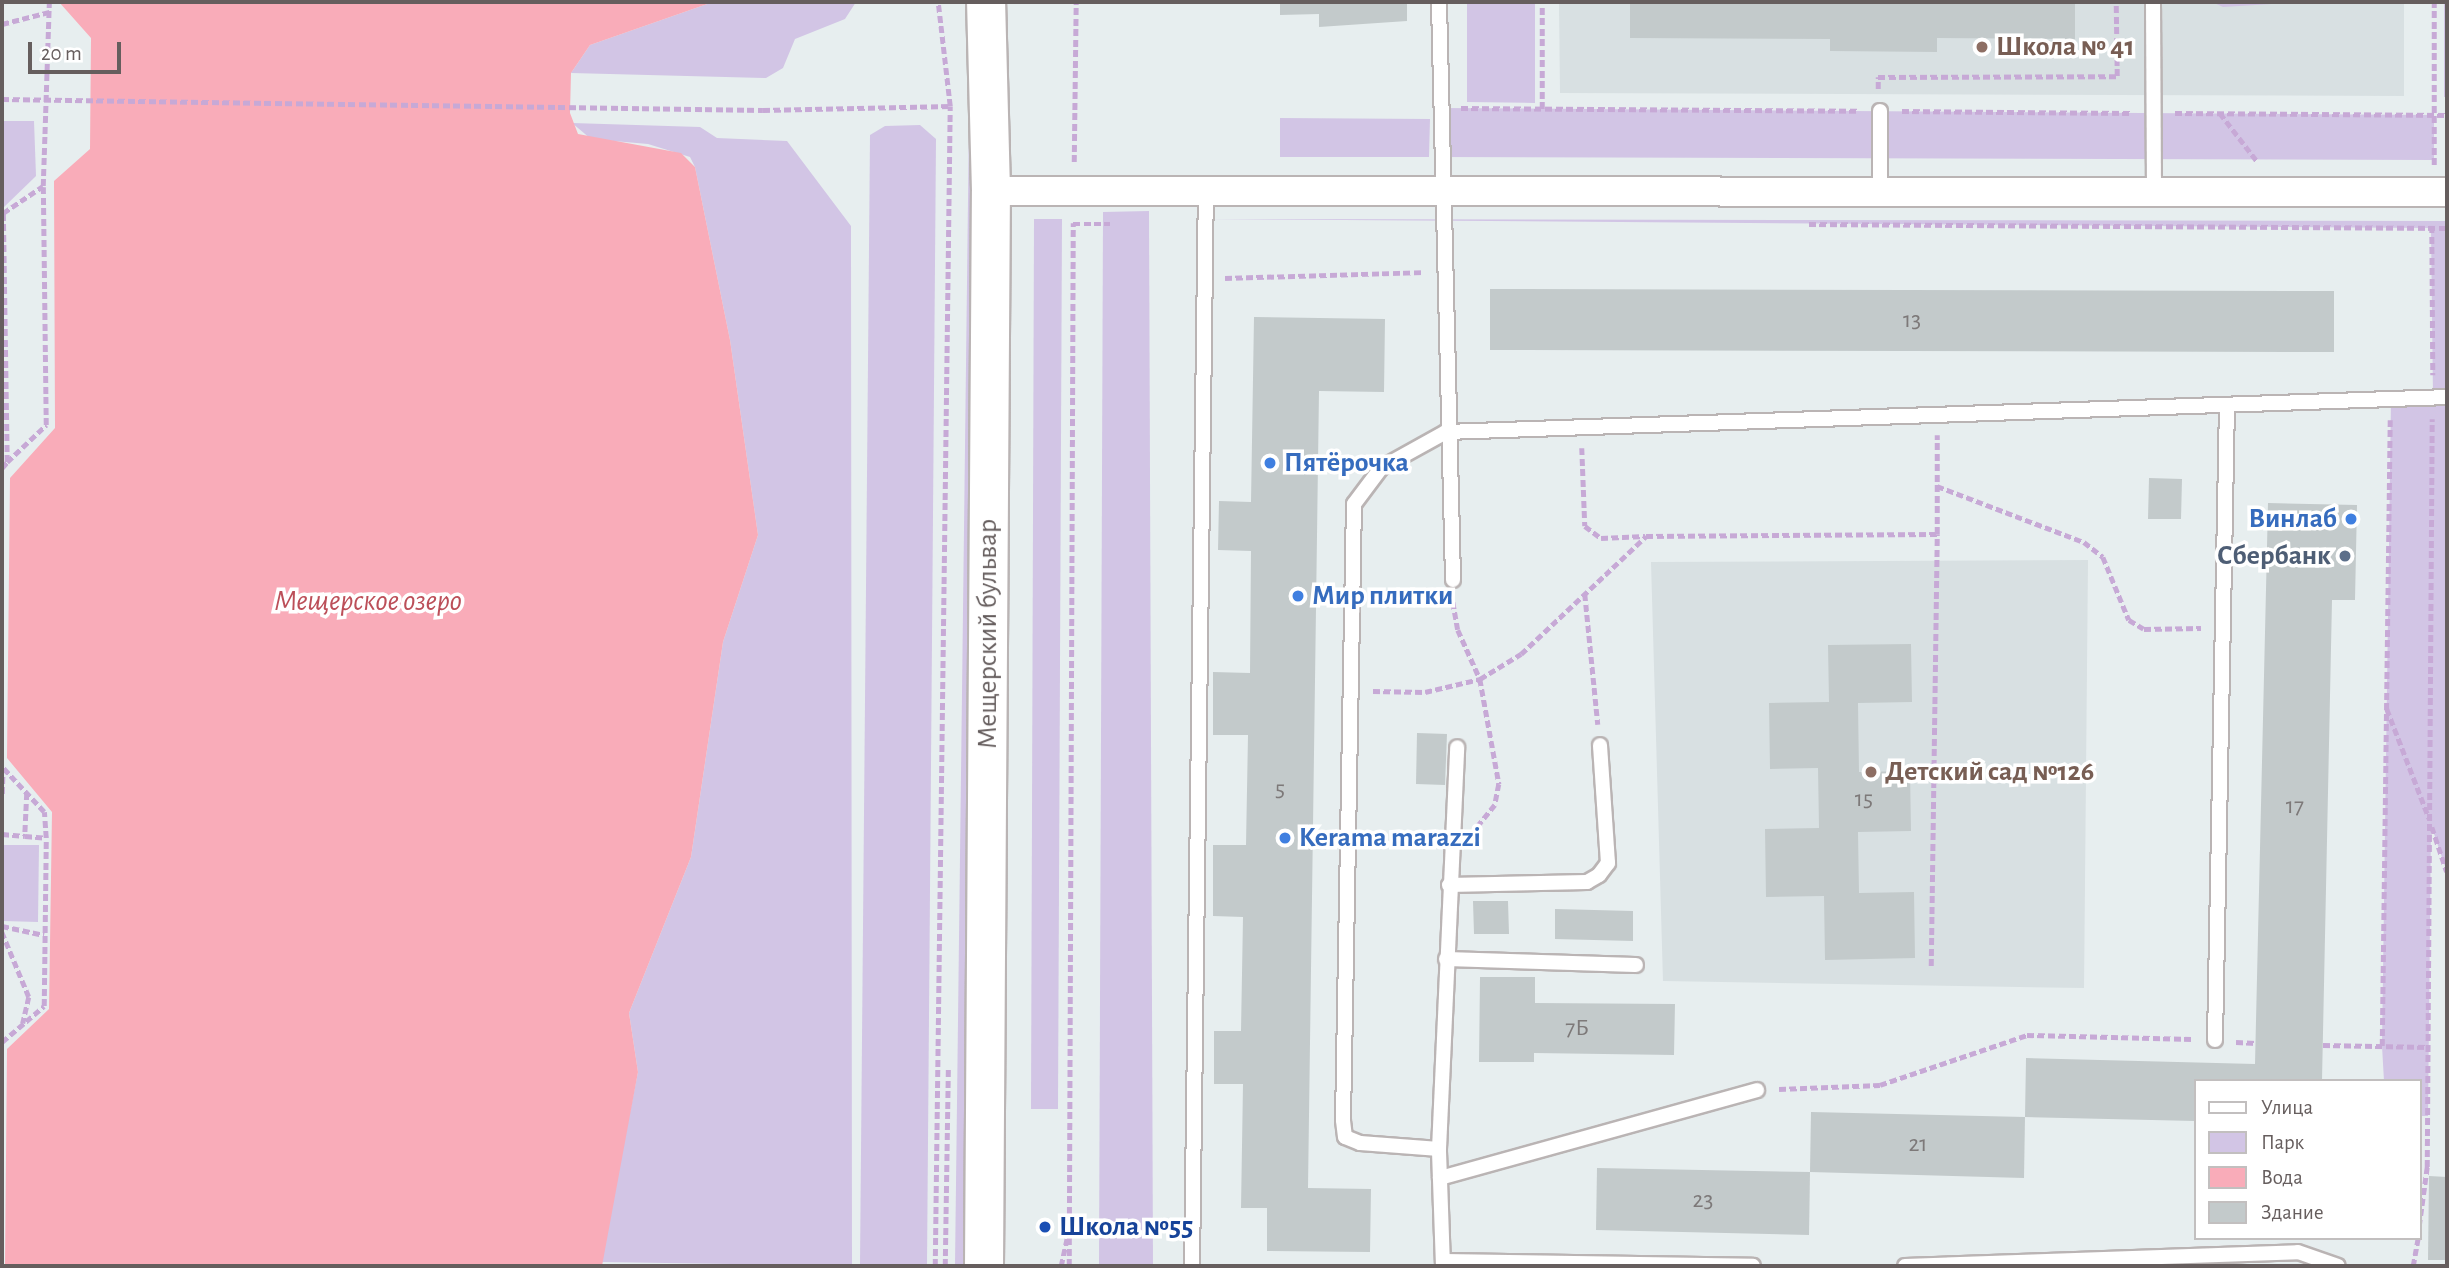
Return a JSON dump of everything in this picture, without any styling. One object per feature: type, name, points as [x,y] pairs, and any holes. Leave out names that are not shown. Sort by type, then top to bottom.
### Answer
[{"type":"main road","name":"Мещерский бульвар","points":[[984,1266],[991,191],[986,2]]},
{"type":"street","points":[[991,191],[1206,189],[2441,192]]},
{"type":"lane","points":[[1439,2],[1439,190],[1453,580]]},
{"type":"lane","points":[[2153,2],[2154,191]]},
{"type":"lane","points":[[1880,111],[1880,191]]},
{"type":"lane","points":[[1192,1266],[1206,189]]},
{"type":"lane","points":[[1438,1149],[1345,1137],[1354,504],[1381,468],[1446,432],[2440,398]]},
{"type":"lane","points":[[2215,1040],[2227,405]]},
{"type":"lane","points":[[1449,885],[1587,882],[1599,875],[1608,863],[1600,745]]},
{"type":"lane","points":[[1457,747],[1438,1149],[1444,1264],[1753,1266]]},
{"type":"lane","points":[[1446,959],[1636,965]]},
{"type":"lane","points":[[1440,1178],[1758,1090]]},
{"type":"lane","points":[[1905,1266],[2298,1252],[2338,1266]]},
{"type":"path","points":[[2,468],[46,425],[43,186],[49,2]]},
{"type":"path","points":[[935,1266],[950,106],[938,2]]},
{"type":"path","points":[[1069,1266],[1076,2]]},
{"type":"path","points":[[1542,2],[1542,109]]},
{"type":"path","points":[[1880,111],[1878,77],[2118,76],[2116,2]]},
{"type":"path","points":[[2421,1211],[2427,1167],[2430,821],[2440,398],[2431,228],[2441,192],[2434,115],[2434,2]]},
{"type":"path","points":[[2,24],[49,12]]},
{"type":"path","points":[[2,99],[763,110],[959,105]]},
{"type":"path","points":[[1438,108],[2447,116]]},
{"type":"path","points":[[7,462],[3,212],[43,186]]},
{"type":"path","points":[[1073,224],[1126,223]]},
{"type":"path","points":[[1801,224],[2447,228]]},
{"type":"path","points":[[1205,278],[1441,271]]},
{"type":"path","points":[[2382,1046],[2390,399]]},
{"type":"path","points":[[1931,966],[1937,415]]},
{"type":"path","points":[[1581,427],[1586,526],[1601,538],[1937,534]]},
{"type":"path","points":[[1937,486],[2084,542],[2103,557],[2129,621],[2144,629],[2222,627]]},
{"type":"path","points":[[1351,691],[1425,692],[1480,679],[1521,654],[1646,536]]},
{"type":"path","points":[[1451,846],[1495,806],[1499,784],[1480,679],[1458,630],[1453,580]]},
{"type":"path","points":[[1585,593],[1600,745]]},
{"type":"path","points":[[2386,706],[2447,872]]},
{"type":"path","points":[[2,768],[44,812],[46,838],[44,1006],[2,1042]]},
{"type":"path","points":[[2,768],[2,794]]},
{"type":"path","points":[[25,836],[27,792]]},
{"type":"path","points":[[2,834],[46,838]]},
{"type":"path","points":[[2,926],[44,935]]},
{"type":"path","points":[[2,932],[29,997],[23,1025]]},
{"type":"path","points":[[1758,1090],[1880,1085],[2027,1035],[2256,1043]]},
{"type":"path","points":[[2323,1045],[2428,1047]]},
{"type":"path","points":[[1061,1266],[1070,1226]]},
{"type":"path","points":[[2413,1266],[2418,1240]]},
{"type":"shaded area","name":"Школа № 41","points":[[1559,2],[2404,2],[2404,96],[1560,93]]},
{"type":"shaded area","name":"Детский сад №126","points":[[2088,560],[2084,988],[1663,981],[1651,562]]},
{"type":"green space","points":[[713,2],[856,2],[845,19],[795,39],[783,68],[766,78],[571,73],[590,45]]},
{"type":"green space","points":[[1467,2],[1535,2],[1535,103],[1467,102]]},
{"type":"green space","points":[[2212,2],[2305,2],[2223,7]]},
{"type":"green space","points":[[2444,2],[2447,2],[2447,97],[2444,97]]},
{"type":"green space","points":[[1439,108],[2434,115],[2434,160],[1439,157]]},
{"type":"green space","points":[[1280,118],[1430,119],[1429,157],[1280,157]]},
{"type":"green space","points":[[969,119],[976,120],[965,1266],[955,1266]]},
{"type":"green space","points":[[2,121],[34,121],[36,176],[2,209]]},
{"type":"green space","points":[[572,123],[700,127],[717,138],[787,141],[851,226],[852,1266],[600,1262],[638,1072],[629,1013],[691,857],[723,642],[758,535],[730,340],[695,167],[690,157],[648,144],[591,139]]},
{"type":"green space","points":[[920,125],[936,139],[927,1266],[860,1266],[870,135],[885,126]]},
{"type":"green space","points":[[1149,211],[1153,1266],[1099,1266],[1103,212]]},
{"type":"green space","points":[[1034,219],[1062,219],[1058,1109],[1031,1109]]},
{"type":"green space","points":[[1206,219],[2447,221],[2447,872],[2431,825],[2428,1116],[2421,1116],[2421,1079],[2384,1079],[2382,1046],[2391,399],[2433,397],[2431,228]]},
{"type":"green space","points":[[4,845],[39,845],[38,922],[3,921]]},
{"type":"water","name":"Мещерское озеро","points":[[59,2],[713,2],[590,45],[571,73],[570,113],[578,134],[681,153],[695,167],[730,340],[758,535],[723,642],[691,857],[629,1013],[638,1072],[602,1266],[5,1266],[7,1049],[49,1009],[52,812],[7,758],[10,478],[55,428],[54,181],[90,149],[91,38]]},
{"type":"building","points":[[1280,2],[1407,2],[1407,21],[1319,27],[1319,14],[1280,15]]},
{"type":"building","points":[[1630,2],[2075,2],[2075,39],[1937,38],[1937,52],[1830,51],[1830,39],[1630,38]]},
{"type":"building","points":[[1490,289],[2334,291],[2334,352],[1490,350]]},
{"type":"building","points":[[1254,317],[1385,319],[1384,392],[1319,391],[1308,1188],[1371,1189],[1370,1252],[1267,1251],[1267,1208],[1241,1208],[1243,1084],[1214,1084],[1214,1031],[1241,1031],[1243,917],[1213,916],[1213,845],[1246,845],[1248,735],[1213,735],[1213,672],[1250,673],[1251,551],[1218,550],[1219,501],[1251,502]]},
{"type":"building","points":[[2149,478],[2182,479],[2181,519],[2148,519]]},
{"type":"building","points":[[2268,503],[2357,505],[2355,600],[2332,600],[2322,1079],[2194,1079],[2194,1121],[2025,1117],[2026,1058],[2255,1064]]},
{"type":"building","points":[[1911,644],[1912,702],[1858,703],[1859,772],[1910,771],[1911,831],[1858,832],[1859,893],[1914,892],[1915,958],[1825,960],[1824,896],[1766,897],[1765,829],[1819,828],[1818,768],[1770,769],[1769,703],[1829,702],[1828,645]]},
{"type":"building","points":[[1417,733],[1447,734],[1445,785],[1416,784]]},
{"type":"building","points":[[1473,901],[1508,901],[1509,934],[1474,934]]},
{"type":"building","points":[[1555,909],[1633,911],[1633,941],[1555,939]]},
{"type":"building","points":[[1480,977],[1535,977],[1535,1003],[1675,1004],[1674,1055],[1534,1053],[1534,1062],[1479,1062]]},
{"type":"building","points":[[1811,1112],[2025,1117],[2024,1178],[1810,1172]]},
{"type":"building","points":[[1597,1168],[1810,1172],[1809,1235],[1596,1230]]},
{"type":"building","points":[[2429,1176],[2447,1177],[2447,1260],[2428,1260]]},
{"type":"place","name":"Школа № 41","points":[[1982,47]]},
{"type":"place","name":"Пятёрочка","points":[[1270,463]]},
{"type":"place","name":"Винлаб","points":[[2351,519]]},
{"type":"place","name":"Сбербанк","points":[[2345,556]]},
{"type":"place","name":"Мир плитки","points":[[1298,596]]},
{"type":"place","name":"Детский сад №126","points":[[1871,772]]},
{"type":"place","name":"Kerama marazzi","points":[[1285,838]]},
{"type":"place","name":"Школа №55","points":[[1045,1227]]}]
